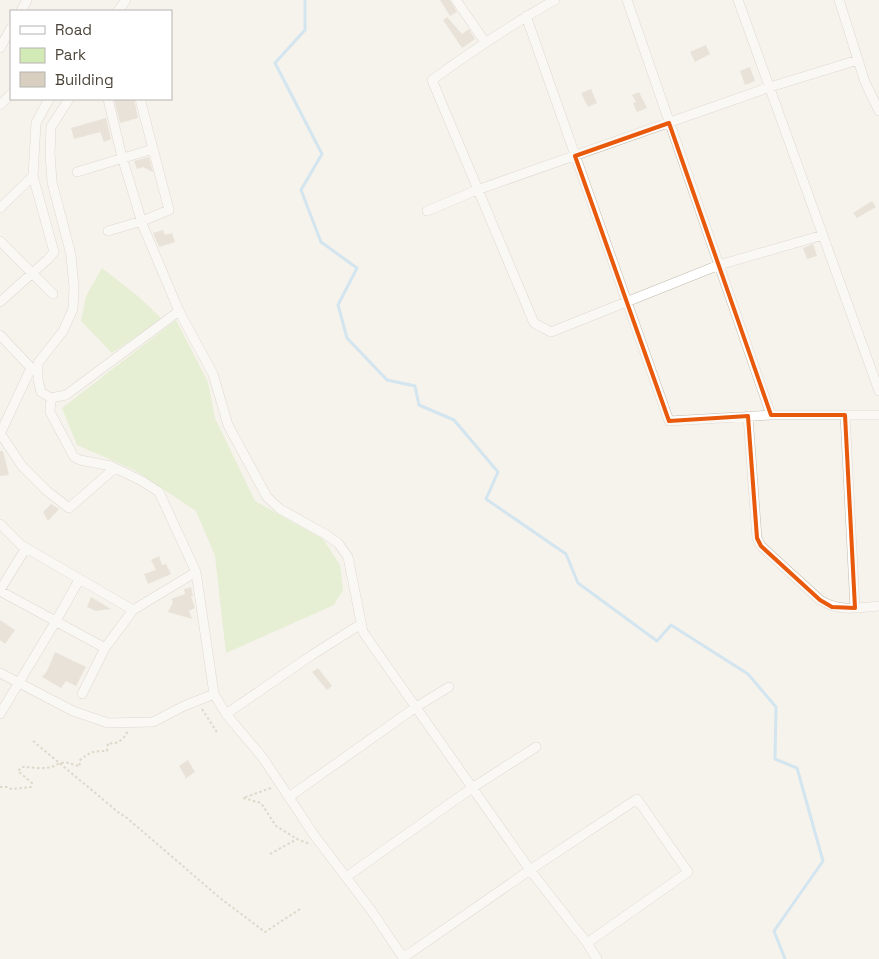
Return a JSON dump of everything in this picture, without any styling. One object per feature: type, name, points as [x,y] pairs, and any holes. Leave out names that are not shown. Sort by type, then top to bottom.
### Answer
[{"type":"street","points":[[456,0],[485,42]]},
{"type":"street","points":[[555,0],[544,3],[432,80],[534,324],[551,332],[719,265],[823,235]]},
{"type":"street","points":[[627,0],[772,415]]},
{"type":"street","points":[[738,0],[879,391]]},
{"type":"street","points":[[839,0],[865,82],[879,111]]},
{"type":"street","points":[[526,16],[668,421],[772,415],[879,415]]},
{"type":"street","points":[[0,48],[10,30]]},
{"type":"street","points":[[427,211],[477,190],[574,156],[770,88],[858,60]]},
{"type":"street","points":[[0,105],[10,95]]},
{"type":"street","points":[[0,302],[54,252],[33,176],[36,123],[48,100]]},
{"type":"street","points":[[68,100],[51,127],[50,153],[52,182],[71,255],[74,288],[73,309],[64,331],[38,362],[41,392],[51,398],[66,395],[179,311]]},
{"type":"street","points":[[108,100],[122,157],[142,221],[179,311],[213,374],[228,425],[267,497],[280,509],[338,543],[348,557],[363,632],[530,870],[587,943],[597,959]]},
{"type":"street","points":[[108,231],[142,221],[169,210],[140,100]]},
{"type":"street","points":[[77,172],[153,149]]},
{"type":"street","points":[[0,208],[33,176]]},
{"type":"street","points":[[0,241],[52,294]]},
{"type":"street","points":[[0,335],[38,375]]},
{"type":"street","points":[[31,368],[0,433],[22,466],[47,491],[69,508],[115,468]]},
{"type":"street","points":[[51,398],[50,412],[74,457],[115,468],[142,481],[159,492],[196,572],[214,694],[226,714],[263,758],[325,850],[371,910],[403,958],[637,799],[688,872],[587,943]]},
{"type":"street","points":[[845,415],[855,608]]},
{"type":"street","points":[[748,416],[757,538],[761,546],[820,600],[832,607],[879,606]]},
{"type":"street","points":[[0,524],[26,548],[133,610]]},
{"type":"street","points":[[26,548],[0,590],[105,648]]},
{"type":"street","points":[[82,694],[105,648],[133,610],[196,572]]},
{"type":"street","points":[[0,714],[56,622],[79,580]]},
{"type":"street","points":[[226,714],[304,660],[361,624]]},
{"type":"street","points":[[0,673],[73,711],[108,722],[153,722],[197,700],[214,694]]},
{"type":"street","points":[[289,797],[416,707],[449,687]]},
{"type":"street","points":[[346,877],[472,788],[536,747]]},
{"type":"path","points":[[197,700],[218,734]]},
{"type":"path","points":[[0,787],[11,789],[31,787],[32,783],[18,771],[22,767],[54,767],[60,762],[80,766],[78,761],[84,756],[92,751],[107,751],[108,743],[114,744],[119,742],[127,734],[128,729],[137,722]]},
{"type":"path","points":[[33,741],[220,898],[265,932],[300,909]]},
{"type":"path","points":[[280,784],[242,798],[261,803],[276,826],[296,839],[325,850]]},
{"type":"path","points":[[270,854],[296,839]]},
{"type":"highlighted area","points":[[669,123],[771,415],[845,415],[855,608],[832,607],[820,600],[761,546],[757,538],[748,416],[669,421],[575,156]]},
{"type":"green space","points":[[102,268],[139,297],[162,319],[112,353],[81,321],[86,296]]},
{"type":"green space","points":[[176,320],[208,382],[215,418],[255,501],[323,539],[340,565],[343,590],[334,605],[226,653],[215,556],[196,511],[134,470],[77,445],[62,408]]},
{"type":"building","points":[[440,0],[450,0],[457,12],[450,16]]},
{"type":"building","points":[[447,17],[462,34],[469,29],[475,39],[462,48],[443,20]]},
{"type":"building","points":[[706,45],[710,54],[695,62],[690,52]]},
{"type":"building","points":[[750,67],[755,81],[745,85],[740,71]]},
{"type":"building","points":[[591,89],[597,103],[588,107],[581,93]]},
{"type":"building","points":[[639,92],[647,108],[637,112],[633,103],[636,102],[632,95]]},
{"type":"building","points":[[114,100],[134,100],[138,118],[120,123]]},
{"type":"building","points":[[106,118],[111,139],[104,142],[100,132],[74,139],[71,128]]},
{"type":"building","points":[[149,157],[153,172],[143,167],[137,169],[134,161]]},
{"type":"building","points":[[872,201],[876,207],[857,218],[853,213]]},
{"type":"building","points":[[163,230],[165,235],[172,233],[175,242],[159,247],[153,233]]},
{"type":"building","points":[[813,244],[817,256],[807,259],[803,248]]},
{"type":"building","points":[[0,451],[3,451],[9,475],[0,476]]},
{"type":"building","points":[[51,504],[59,509],[48,521],[43,512]]},
{"type":"building","points":[[159,556],[162,565],[166,564],[171,574],[148,584],[144,574],[156,570],[151,560]]},
{"type":"building","points":[[191,587],[193,596],[191,596],[195,608],[189,611],[192,619],[168,612],[173,602],[171,599],[185,594],[184,589]]},
{"type":"building","points":[[91,597],[111,609],[96,611],[87,607]]},
{"type":"building","points":[[0,620],[15,630],[5,644],[0,640]]},
{"type":"building","points":[[55,652],[86,667],[76,686],[66,681],[61,688],[42,677],[47,671]]},
{"type":"building","points":[[318,668],[332,686],[327,690],[312,672]]},
{"type":"building","points":[[188,760],[195,772],[185,779],[179,766]]},
{"type":"waterway","points":[[305,0],[305,30],[275,63],[322,154],[301,190],[321,242],[357,268],[338,305],[347,338],[387,380],[415,386],[419,405],[454,420],[498,472],[486,499],[566,554],[578,583],[657,641],[671,625],[748,674],[776,707],[775,759],[797,768],[823,861],[774,931],[785,959]]}]
